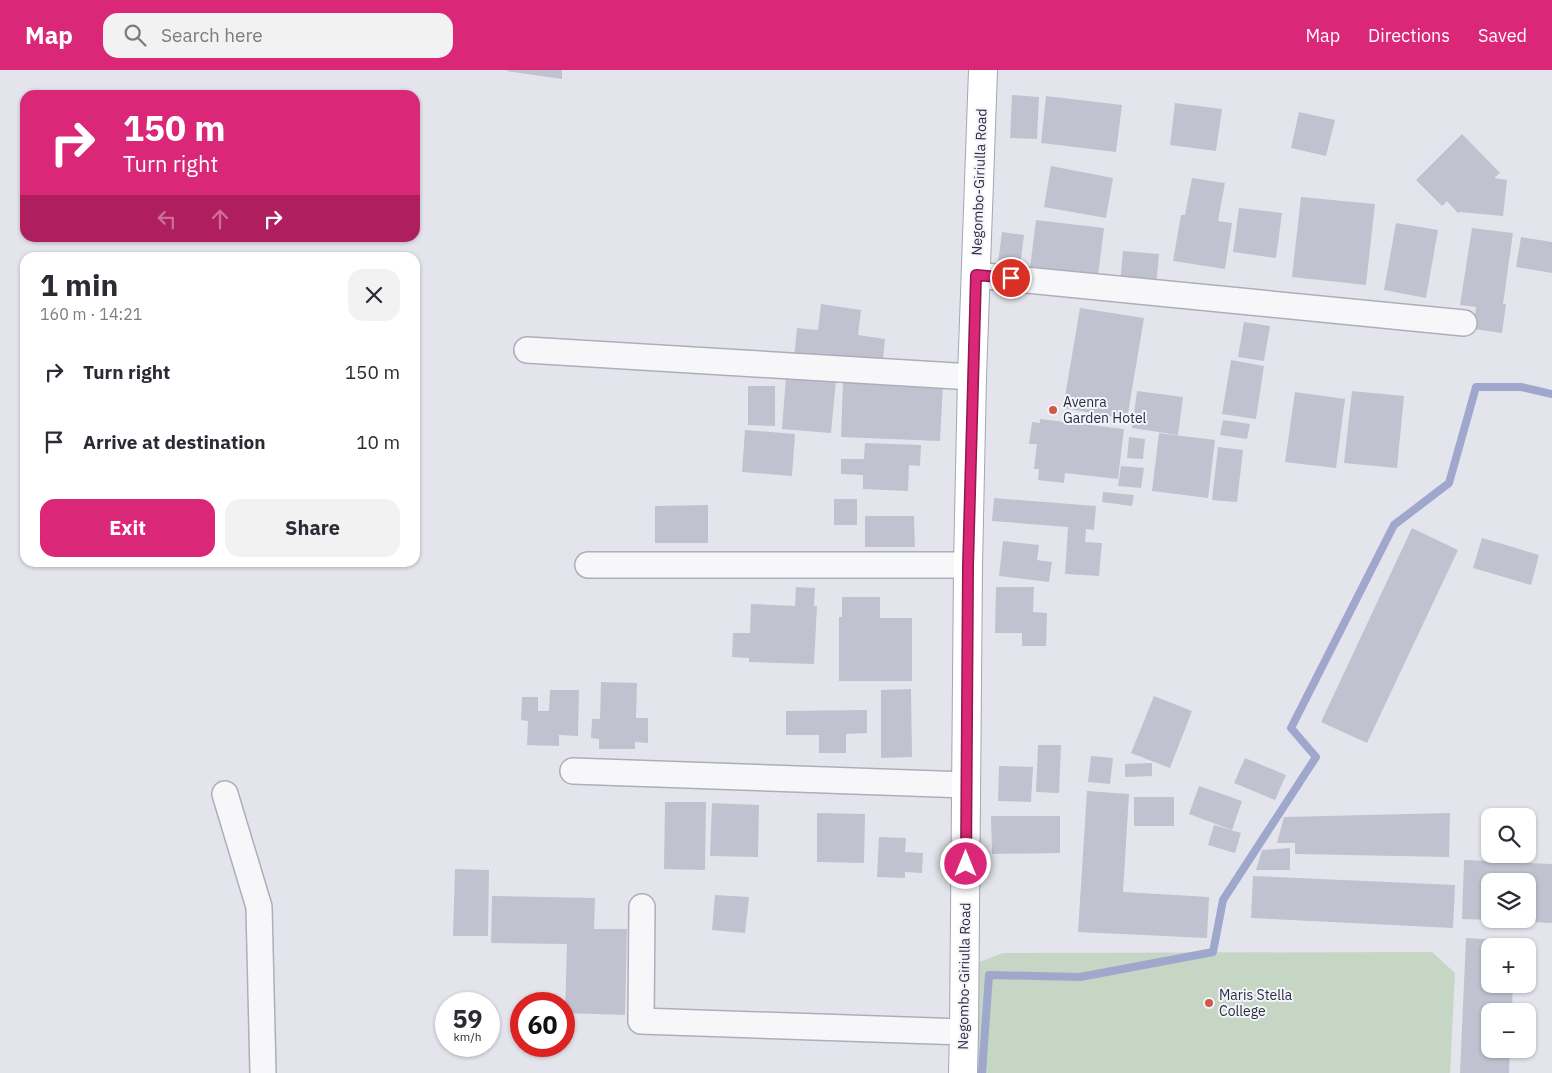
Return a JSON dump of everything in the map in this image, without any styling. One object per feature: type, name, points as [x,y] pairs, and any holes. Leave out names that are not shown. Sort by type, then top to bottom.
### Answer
[{"type":"main road","name":"Negombo-Giriulla Road","points":[[963,1073],[968,566],[972,377],[983,70]]},
{"type":"street","points":[[976,275],[1464,323]]},
{"type":"street","points":[[527,350],[972,377]]},
{"type":"street","points":[[588,565],[968,566]]},
{"type":"street","points":[[573,771],[966,785]]},
{"type":"street","points":[[224,794],[259,907],[263,1073]]},
{"type":"street","points":[[642,907],[641,1021],[964,1032]]},
{"type":"green space","name":"Maris Stella College","points":[[1432,952],[1455,973],[1450,1073],[963,1073],[964,968],[1003,953]]},
{"type":"building","points":[[562,70],[562,79],[507,71]]},
{"type":"building","points":[[1012,95],[1039,97],[1037,139],[1010,138]]},
{"type":"building","points":[[1046,96],[1122,105],[1116,152],[1041,143]]},
{"type":"building","points":[[1175,103],[1222,109],[1216,151],[1170,145]]},
{"type":"building","points":[[1299,112],[1335,120],[1326,156],[1291,148]]},
{"type":"building","points":[[1462,134],[1500,173],[1494,178],[1507,180],[1503,216],[1458,213],[1447,201],[1442,206],[1416,180]]},
{"type":"building","points":[[1051,166],[1113,178],[1106,218],[1044,207]]},
{"type":"building","points":[[1192,178],[1225,183],[1218,221],[1232,223],[1225,269],[1173,261],[1181,215],[1185,215]]},
{"type":"building","points":[[1301,197],[1375,204],[1366,285],[1292,277]]},
{"type":"building","points":[[1239,208],[1282,213],[1276,258],[1233,252]]},
{"type":"building","points":[[1036,220],[1104,228],[1097,284],[1029,276]]},
{"type":"building","points":[[1396,223],[1438,230],[1426,298],[1384,290]]},
{"type":"building","points":[[1472,228],[1513,233],[1503,304],[1506,304],[1502,333],[1473,329],[1476,307],[1460,305]]},
{"type":"building","points":[[1002,232],[1024,235],[1019,274],[997,271]]},
{"type":"building","points":[[1521,237],[1552,242],[1552,273],[1516,267]]},
{"type":"building","points":[[1123,251],[1159,254],[1156,287],[1120,283]]},
{"type":"building","points":[[821,304],[861,310],[858,335],[885,339],[882,369],[794,359],[797,328],[818,330]]},
{"type":"building","points":[[1080,308],[1144,318],[1127,419],[1063,408]]},
{"type":"building","points":[[1244,322],[1270,326],[1264,361],[1238,357]]},
{"type":"building","points":[[1231,360],[1264,366],[1256,419],[1222,414]]},
{"type":"building","points":[[786,376],[836,380],[831,433],[782,429]]},
{"type":"building","points":[[843,382],[943,386],[940,441],[841,437]]},
{"type":"building","points":[[748,386],[775,386],[775,426],[748,425]]},
{"type":"building","points":[[1137,391],[1183,397],[1178,435],[1132,428]]},
{"type":"building","points":[[1352,391],[1404,396],[1397,468],[1344,463]]},
{"type":"building","points":[[1295,392],[1345,399],[1336,468],[1285,462]]},
{"type":"building","points":[[1040,419],[1124,429],[1118,479],[1065,473],[1064,483],[1038,480],[1039,469],[1034,469],[1037,444],[1029,444],[1032,422],[1040,423]]},
{"type":"building","points":[[1223,420],[1250,424],[1247,439],[1220,435]]},
{"type":"building","points":[[745,430],[795,434],[792,476],[742,472]]},
{"type":"building","points":[[1159,433],[1215,440],[1208,498],[1152,491]]},
{"type":"building","points":[[1129,437],[1145,439],[1143,459],[1127,458]]},
{"type":"building","points":[[865,443],[921,445],[920,466],[909,465],[908,491],[863,489],[863,475],[841,474],[841,459],[864,459]]},
{"type":"building","points":[[1218,447],[1243,450],[1237,502],[1212,500]]},
{"type":"building","points":[[1121,466],[1144,468],[1141,488],[1118,486]]},
{"type":"building","points":[[1103,492],[1134,495],[1132,506],[1102,502]]},
{"type":"building","points":[[994,498],[1096,506],[1094,530],[1086,529],[1085,542],[1102,543],[1099,576],[1065,574],[1068,527],[992,521]]},
{"type":"building","points":[[834,499],[857,499],[857,525],[834,525]]},
{"type":"building","points":[[708,505],[708,543],[655,543],[655,506]]},
{"type":"building","points":[[865,516],[914,516],[915,547],[865,547]]},
{"type":"building","points":[[1412,528],[1458,550],[1367,743],[1321,722]]},
{"type":"building","points":[[1482,538],[1539,555],[1531,585],[1473,568]]},
{"type":"building","points":[[1003,541],[1039,545],[1037,560],[1052,562],[1049,582],[999,576]]},
{"type":"building","points":[[796,587],[815,588],[814,606],[817,606],[814,664],[749,662],[749,658],[732,657],[733,633],[750,633],[751,604],[795,606]]},
{"type":"building","points":[[996,587],[1034,587],[1033,612],[1047,613],[1046,646],[1022,646],[1022,633],[995,633]]},
{"type":"building","points":[[842,597],[880,597],[880,618],[912,618],[912,681],[839,681],[839,617],[842,617]]},
{"type":"building","points":[[601,682],[637,683],[636,718],[648,718],[648,743],[635,742],[635,749],[599,749],[599,739],[591,738],[592,719],[600,719]]},
{"type":"building","points":[[911,689],[912,757],[881,758],[881,690]]},
{"type":"building","points":[[550,690],[579,690],[578,736],[559,735],[559,746],[527,745],[528,721],[521,720],[522,697],[538,697],[538,711],[549,711]]},
{"type":"building","points":[[1154,696],[1192,711],[1170,768],[1131,753]]},
{"type":"building","points":[[867,710],[867,733],[846,734],[846,753],[819,753],[819,735],[786,735],[786,711]]},
{"type":"building","points":[[1038,745],[1061,745],[1059,793],[1036,792]]},
{"type":"building","points":[[1091,756],[1113,758],[1110,784],[1088,782]]},
{"type":"building","points":[[1245,758],[1286,775],[1275,800],[1234,783]]},
{"type":"building","points":[[1152,763],[1152,776],[1125,777],[1125,764]]},
{"type":"building","points":[[999,766],[1033,767],[1031,802],[998,801]]},
{"type":"building","points":[[1199,786],[1242,801],[1232,830],[1189,814]]},
{"type":"building","points":[[1087,791],[1129,794],[1123,892],[1209,897],[1207,938],[1078,932]]},
{"type":"building","points":[[1134,797],[1174,797],[1174,826],[1134,826]]},
{"type":"building","points":[[665,802],[706,802],[705,870],[664,869]]},
{"type":"building","points":[[712,803],[759,805],[758,857],[710,856]]},
{"type":"building","points":[[817,813],[865,814],[864,863],[817,862]]},
{"type":"building","points":[[1450,813],[1449,857],[1295,854],[1295,843],[1277,843],[1284,817]]},
{"type":"building","points":[[991,816],[1060,816],[1060,853],[992,854]]},
{"type":"building","points":[[1214,825],[1241,833],[1235,853],[1208,845]]},
{"type":"building","points":[[879,837],[906,838],[905,852],[923,853],[922,873],[905,872],[905,878],[877,877]]},
{"type":"building","points":[[1290,848],[1290,870],[1256,870],[1262,850]]},
{"type":"building","points":[[1464,860],[1481,861],[1481,863],[1552,864],[1552,923],[1536,922],[1536,873],[1481,873],[1481,920],[1462,919]]},
{"type":"building","points":[[455,869],[489,870],[488,936],[453,936]]},
{"type":"building","points":[[1253,876],[1455,885],[1453,928],[1251,918]]},
{"type":"building","points":[[715,895],[749,897],[745,933],[712,930]]},
{"type":"building","points":[[492,896],[595,898],[594,929],[627,929],[625,1015],[575,1013],[575,992],[566,992],[567,944],[491,943]]},
{"type":"building","points":[[1466,938],[1481,939],[1481,993],[1513,993],[1512,1003],[1481,1003],[1481,1058],[1510,1058],[1509,1073],[1460,1073]]},
{"type":"waterway","points":[[982,1073],[989,975],[1080,977],[1213,952],[1223,900],[1316,757],[1291,728],[1394,525],[1449,483],[1476,387],[1521,387],[1552,394]]},
{"type":"place","name":"Avenra Garden Hotel","points":[[1053,410]]},
{"type":"place","name":"Maris Stella College","points":[[1209,1003]]},
{"type":"route","points":[[966,864],[968,566],[976,275],[1011,278]]}]
